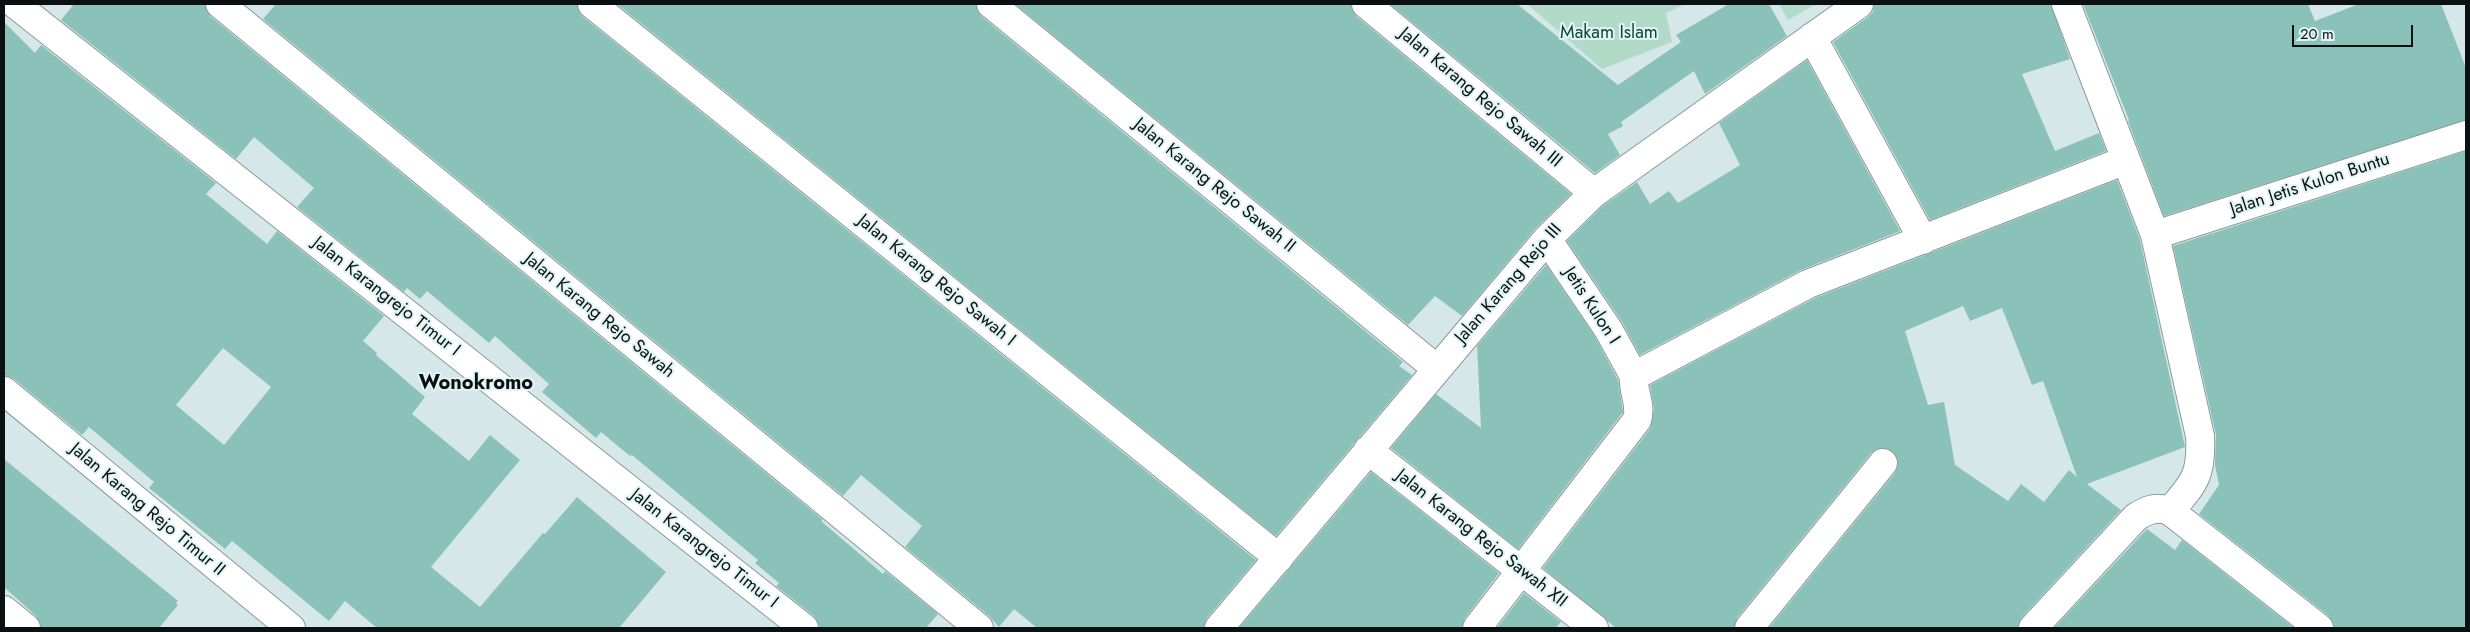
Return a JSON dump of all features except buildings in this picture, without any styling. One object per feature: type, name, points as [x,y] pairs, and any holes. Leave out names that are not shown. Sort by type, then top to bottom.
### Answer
[{"type":"street","name":"Jalan Karangrejo Timur I","points":[[15,4],[804,628]]},
{"type":"street","name":"Jalan Karang Rejo Sawah","points":[[220,4],[979,628]]},
{"type":"street","name":"Jalan Karang Rejo Sawah I","points":[[592,4],[1280,558]]},
{"type":"street","name":"Jalan Karang Rejo Sawah II","points":[[991,4],[1437,369]]},
{"type":"street","name":"Jalan Karang Rejo Sawah III","points":[[1366,4],[1594,193]]},
{"type":"street","name":"Jalan Karang Rejo III","points":[[1219,628],[1280,558],[1546,238],[1594,193],[1859,4]]},
{"type":"street","points":[[2066,4],[2155,235],[2200,436],[2201,463],[2192,485],[2170,511]]},
{"type":"street","points":[[1812,37],[1923,240]]},
{"type":"street","name":"Jalan Jetis Kulon Buntu","points":[[2155,235],[2466,135]]},
{"type":"street","points":[[1477,628],[1637,420],[1640,412],[1634,389],[1634,376],[1808,284],[2126,160]]},
{"type":"street","name":"Jetis Kulon I","points":[[1546,238],[1608,329],[1634,376]]},
{"type":"street","name":"Jalan Karang Rejo Timur II","points":[[4,391],[291,628]]},
{"type":"street","name":"Jalan Karang Rejo Sawah XII","points":[[1368,450],[1594,628]]},
{"type":"street","points":[[1750,628],[1883,463]]},
{"type":"street","points":[[2033,628],[2136,517],[2147,510],[2162,508],[2170,511],[2319,628]]},
{"type":"street","points":[[4,610],[26,628]]},
{"type":"green space","name":"Makam Islam","points":[[1527,4],[1685,4],[1666,13],[1672,42],[1602,69]]},
{"type":"green space","points":[[1779,4],[1816,4],[1788,20]]},
{"type":"district","name":"Wonokromo","points":[[476,384]]}]
